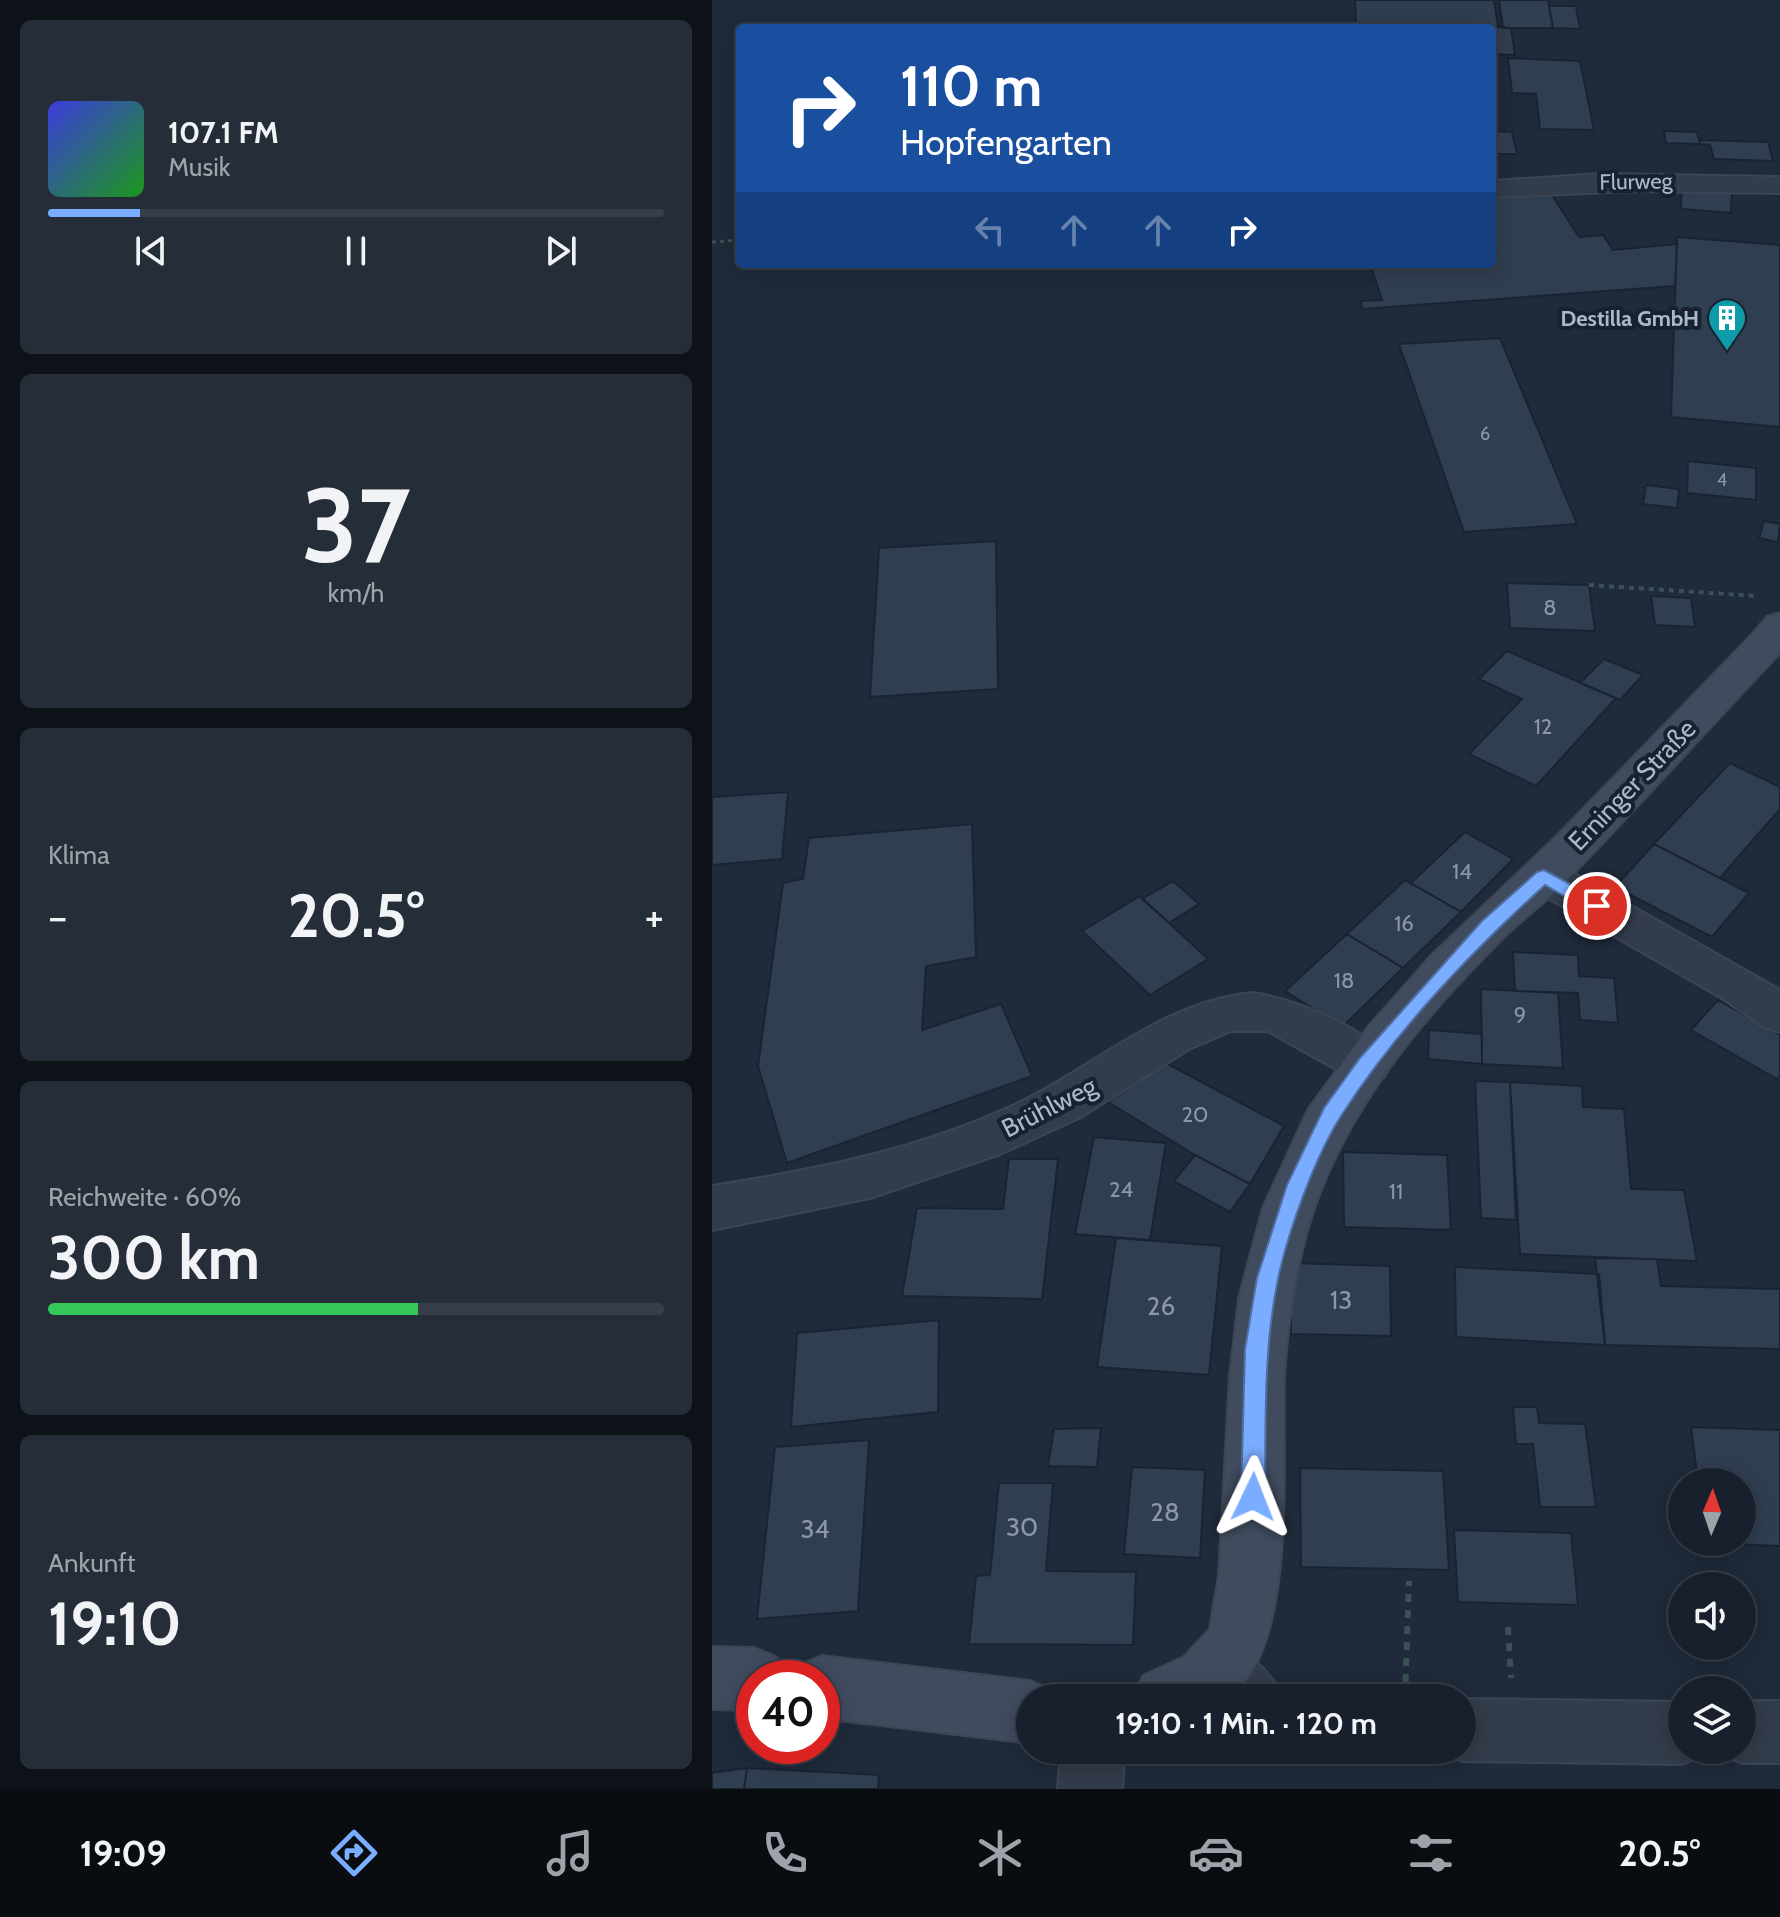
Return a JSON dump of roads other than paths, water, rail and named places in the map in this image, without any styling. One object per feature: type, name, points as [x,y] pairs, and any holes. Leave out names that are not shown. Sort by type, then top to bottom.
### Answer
[{"type":"street","name":"Flurweg","points":[[1496,189],[1651,180],[1780,185]]},
{"type":"street","name":"Erninger Straße","points":[[1214,1684],[1234,1648],[1246,1601],[1253,1497],[1257,1349],[1268,1278],[1298,1185],[1331,1114],[1367,1064],[1488,926],[1544,876],[1752,659],[1770,611]]},
{"type":"street","points":[[1544,876],[1738,986],[1780,1014]]},
{"type":"street","name":"Brühlweg","points":[[712,1208],[811,1192],[887,1174],[954,1153],[1024,1123],[1097,1084],[1204,1019],[1229,1012],[1257,1010],[1280,1017],[1367,1064]]},
{"type":"street","points":[[712,1678],[736,1679]]},
{"type":"street","points":[[840,1689],[1016,1711]]},
{"type":"street","points":[[1476,1730],[1668,1733]]},
{"type":"street","points":[[1756,1732],[1780,1732]]},
{"type":"street","points":[[1090,1789],[1092,1764]]},
{"type":"place","name":"Destilla GmbH","points":[[1727,352]]}]
